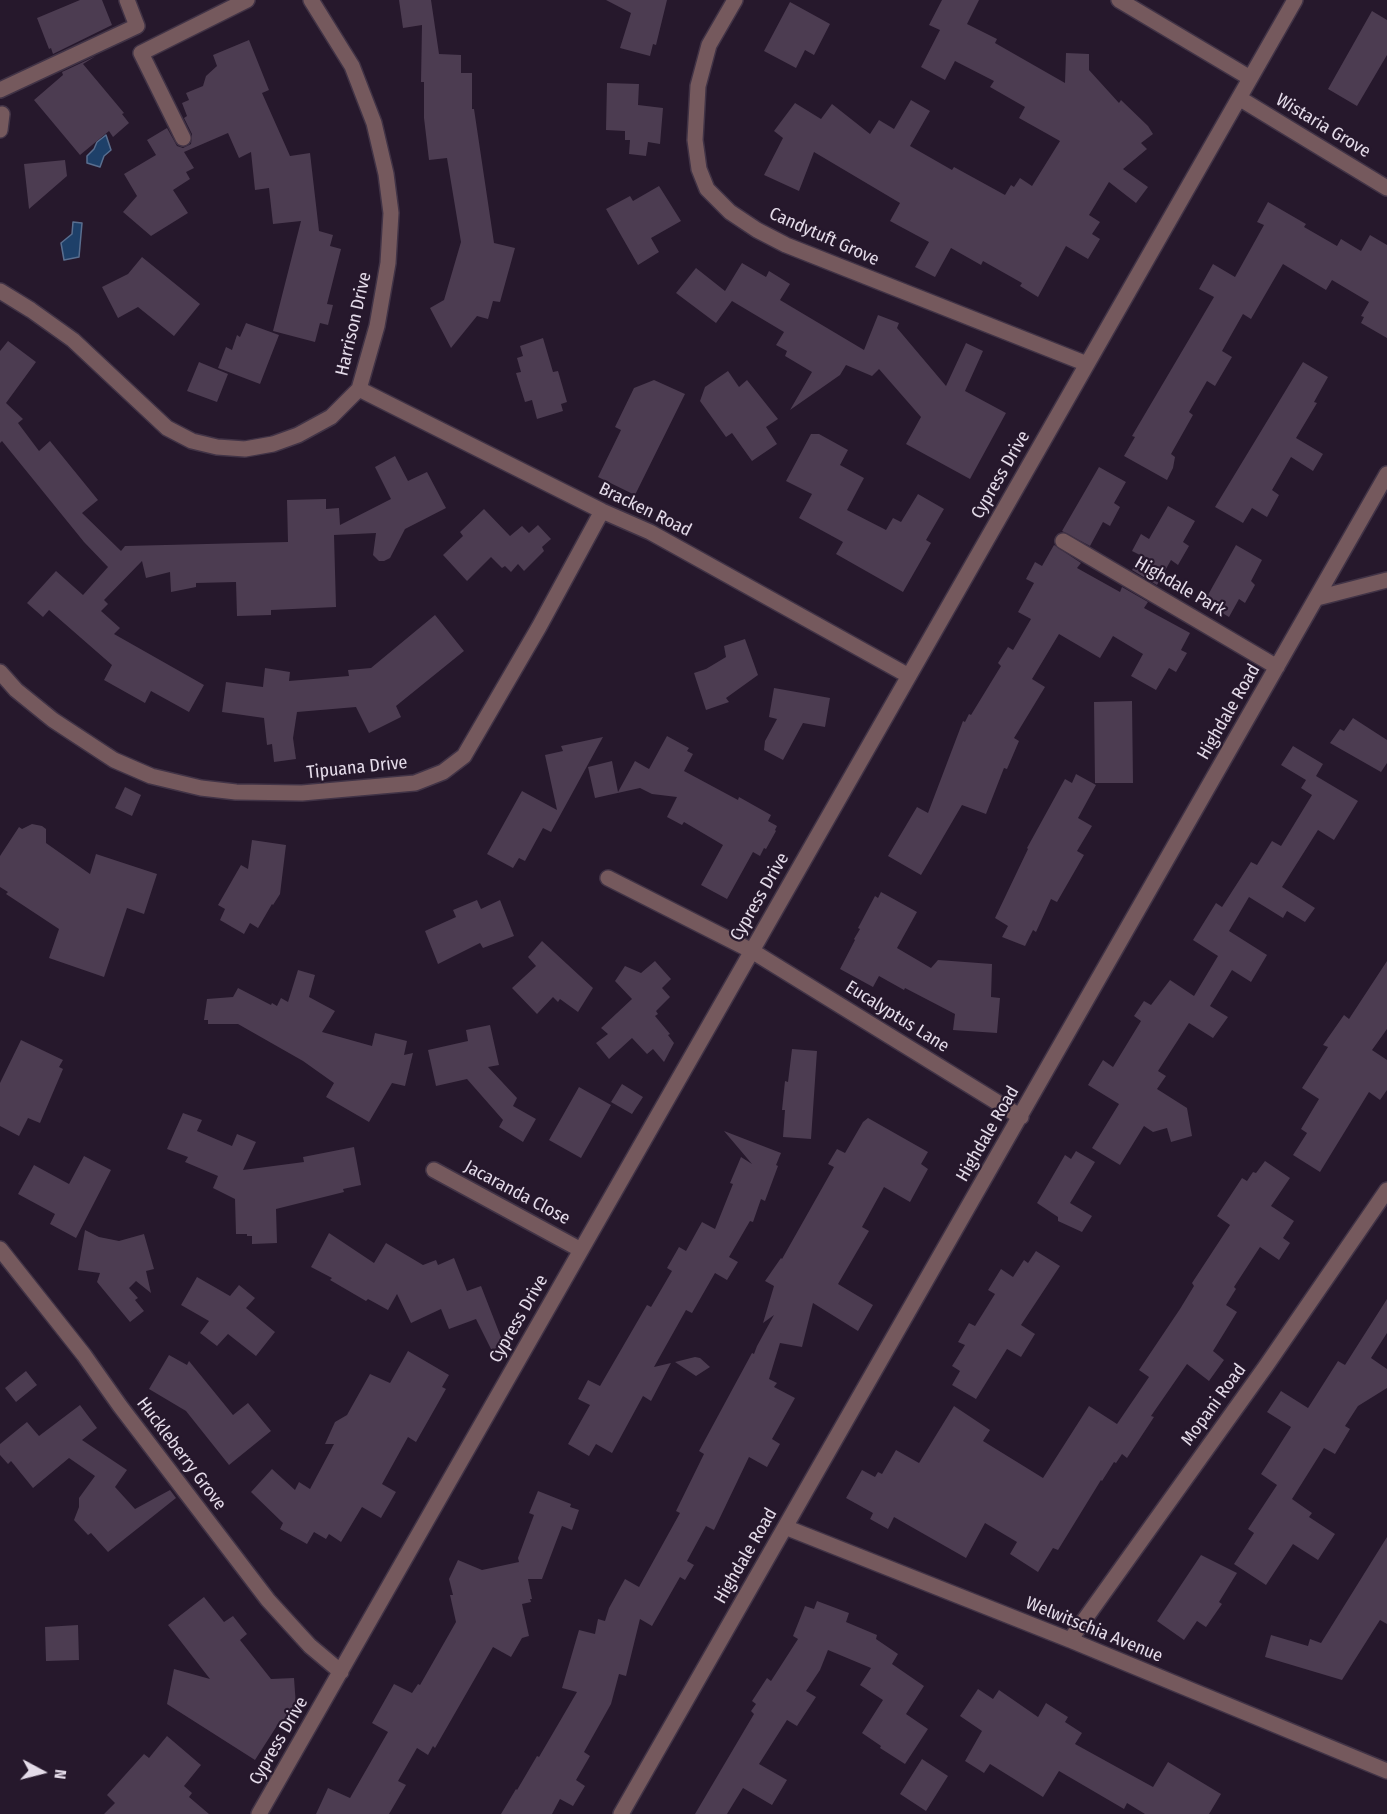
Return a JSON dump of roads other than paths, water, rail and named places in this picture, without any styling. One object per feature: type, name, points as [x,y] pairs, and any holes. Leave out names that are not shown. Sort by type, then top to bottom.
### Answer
[{"type":"street","points":[[0,90],[137,26],[126,0]]},
{"type":"street","points":[[183,138],[141,53],[247,0]]},
{"type":"street","name":"Harrison Drive","points":[[0,291],[73,340],[167,429],[192,441],[217,447],[245,449],[273,444],[298,435],[331,417],[359,389],[377,326],[388,263],[391,213],[388,184],[374,123],[351,66],[311,0]]},
{"type":"street","name":"Candytuft Grove","points":[[735,0],[709,45],[698,86],[695,140],[699,169],[707,189],[730,212],[786,245],[1087,364]]},
{"type":"street","points":[[1119,0],[1250,78]]},
{"type":"street","name":"Cypress Drive","points":[[259,1814],[1295,0]]},
{"type":"street","name":"Wistaria Grove","points":[[1239,98],[1387,188]]},
{"type":"street","points":[[0,130],[2,114]]},
{"type":"street","name":"Bracken Road","points":[[359,389],[602,511],[650,532],[909,676]]},
{"type":"street","name":"Highdale Road","points":[[621,1814],[1387,474]]},
{"type":"street","name":"Tipuana Drive","points":[[0,672],[16,690],[53,720],[114,760],[151,776],[201,788],[247,792],[302,793],[415,783],[443,772],[464,756],[539,627],[602,511]]},
{"type":"street","name":"Highdale Park","points":[[1063,541],[1277,667]]},
{"type":"street","points":[[1317,598],[1387,580]]},
{"type":"street","name":"Eucalyptus Lane","points":[[608,878],[752,951],[1021,1117]]},
{"type":"street","name":"Jacaranda Close","points":[[434,1170],[581,1250]]},
{"type":"street","name":"Mopani Road","points":[[1070,1641],[1266,1366],[1387,1190]]},
{"type":"street","name":"Huckleberry Grove","points":[[0,1249],[84,1355],[120,1406],[268,1600],[310,1646],[341,1672]]},
{"type":"street","name":"Welwitschia Avenue","points":[[785,1527],[1387,1771]]},
{"type":"water","points":[[106,135],[111,150],[104,156],[100,167],[87,163],[87,156],[97,142]]},
{"type":"water","points":[[73,222],[82,223],[79,257],[64,260],[61,243],[72,234]]}]
